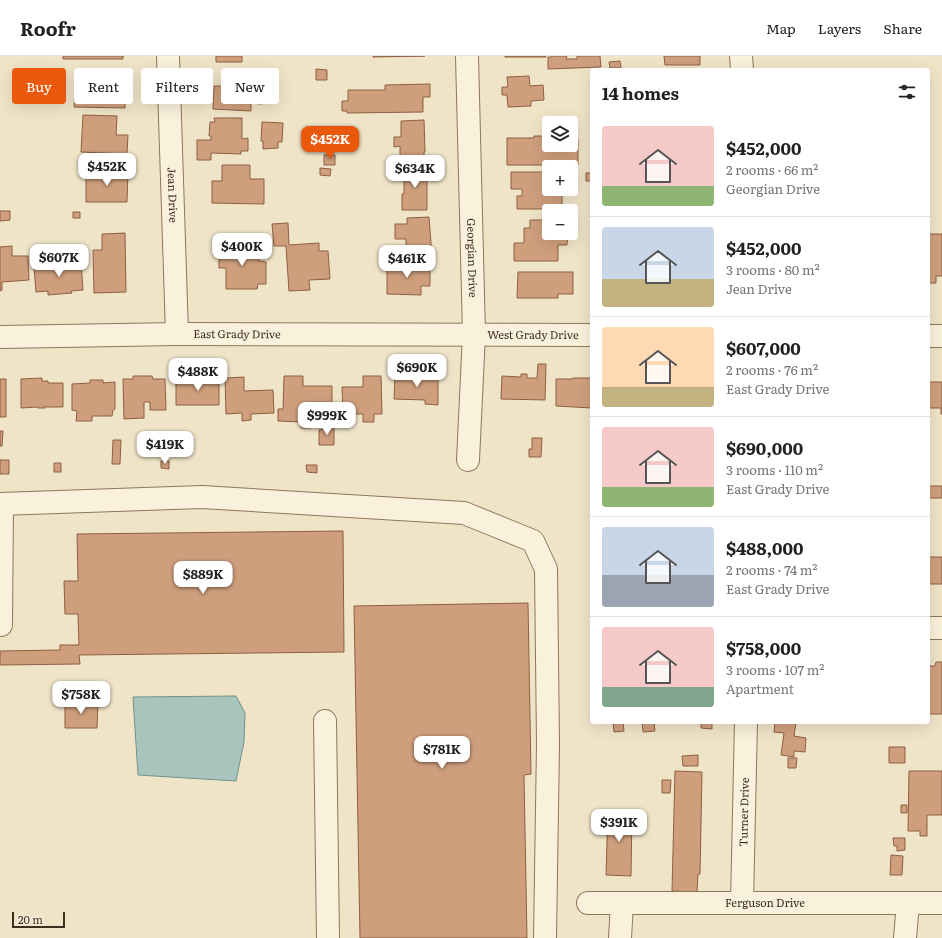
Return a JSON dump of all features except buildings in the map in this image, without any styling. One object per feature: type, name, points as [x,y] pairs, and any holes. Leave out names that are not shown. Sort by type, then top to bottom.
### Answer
[{"type":"street","name":"Jean Drive","points":[[168,56],[177,334]]},
{"type":"street","name":"Georgian Drive","points":[[467,56],[474,334],[468,460]]},
{"type":"street","points":[[741,56],[742,68]]},
{"type":"street","name":"East Grady Drive","points":[[0,337],[177,334],[474,334]]},
{"type":"street","name":"West Grady Drive","points":[[474,334],[590,334]]},
{"type":"street","points":[[930,336],[942,336]]},
{"type":"street","points":[[1,625],[1,504],[202,497],[464,513],[533,540],[546,568],[548,744],[545,938]]},
{"type":"street","points":[[930,628],[942,628]]},
{"type":"street","points":[[325,721],[328,938]]},
{"type":"street","name":"Turner Drive","points":[[742,903],[746,724]]},
{"type":"street","name":"Ferguson Drive","points":[[588,903],[942,903]]},
{"type":"street","points":[[620,938],[622,903]]},
{"type":"street","points":[[905,938],[908,903]]},
{"type":"water","points":[[236,696],[245,713],[244,742],[236,781],[138,775],[133,697]]}]
